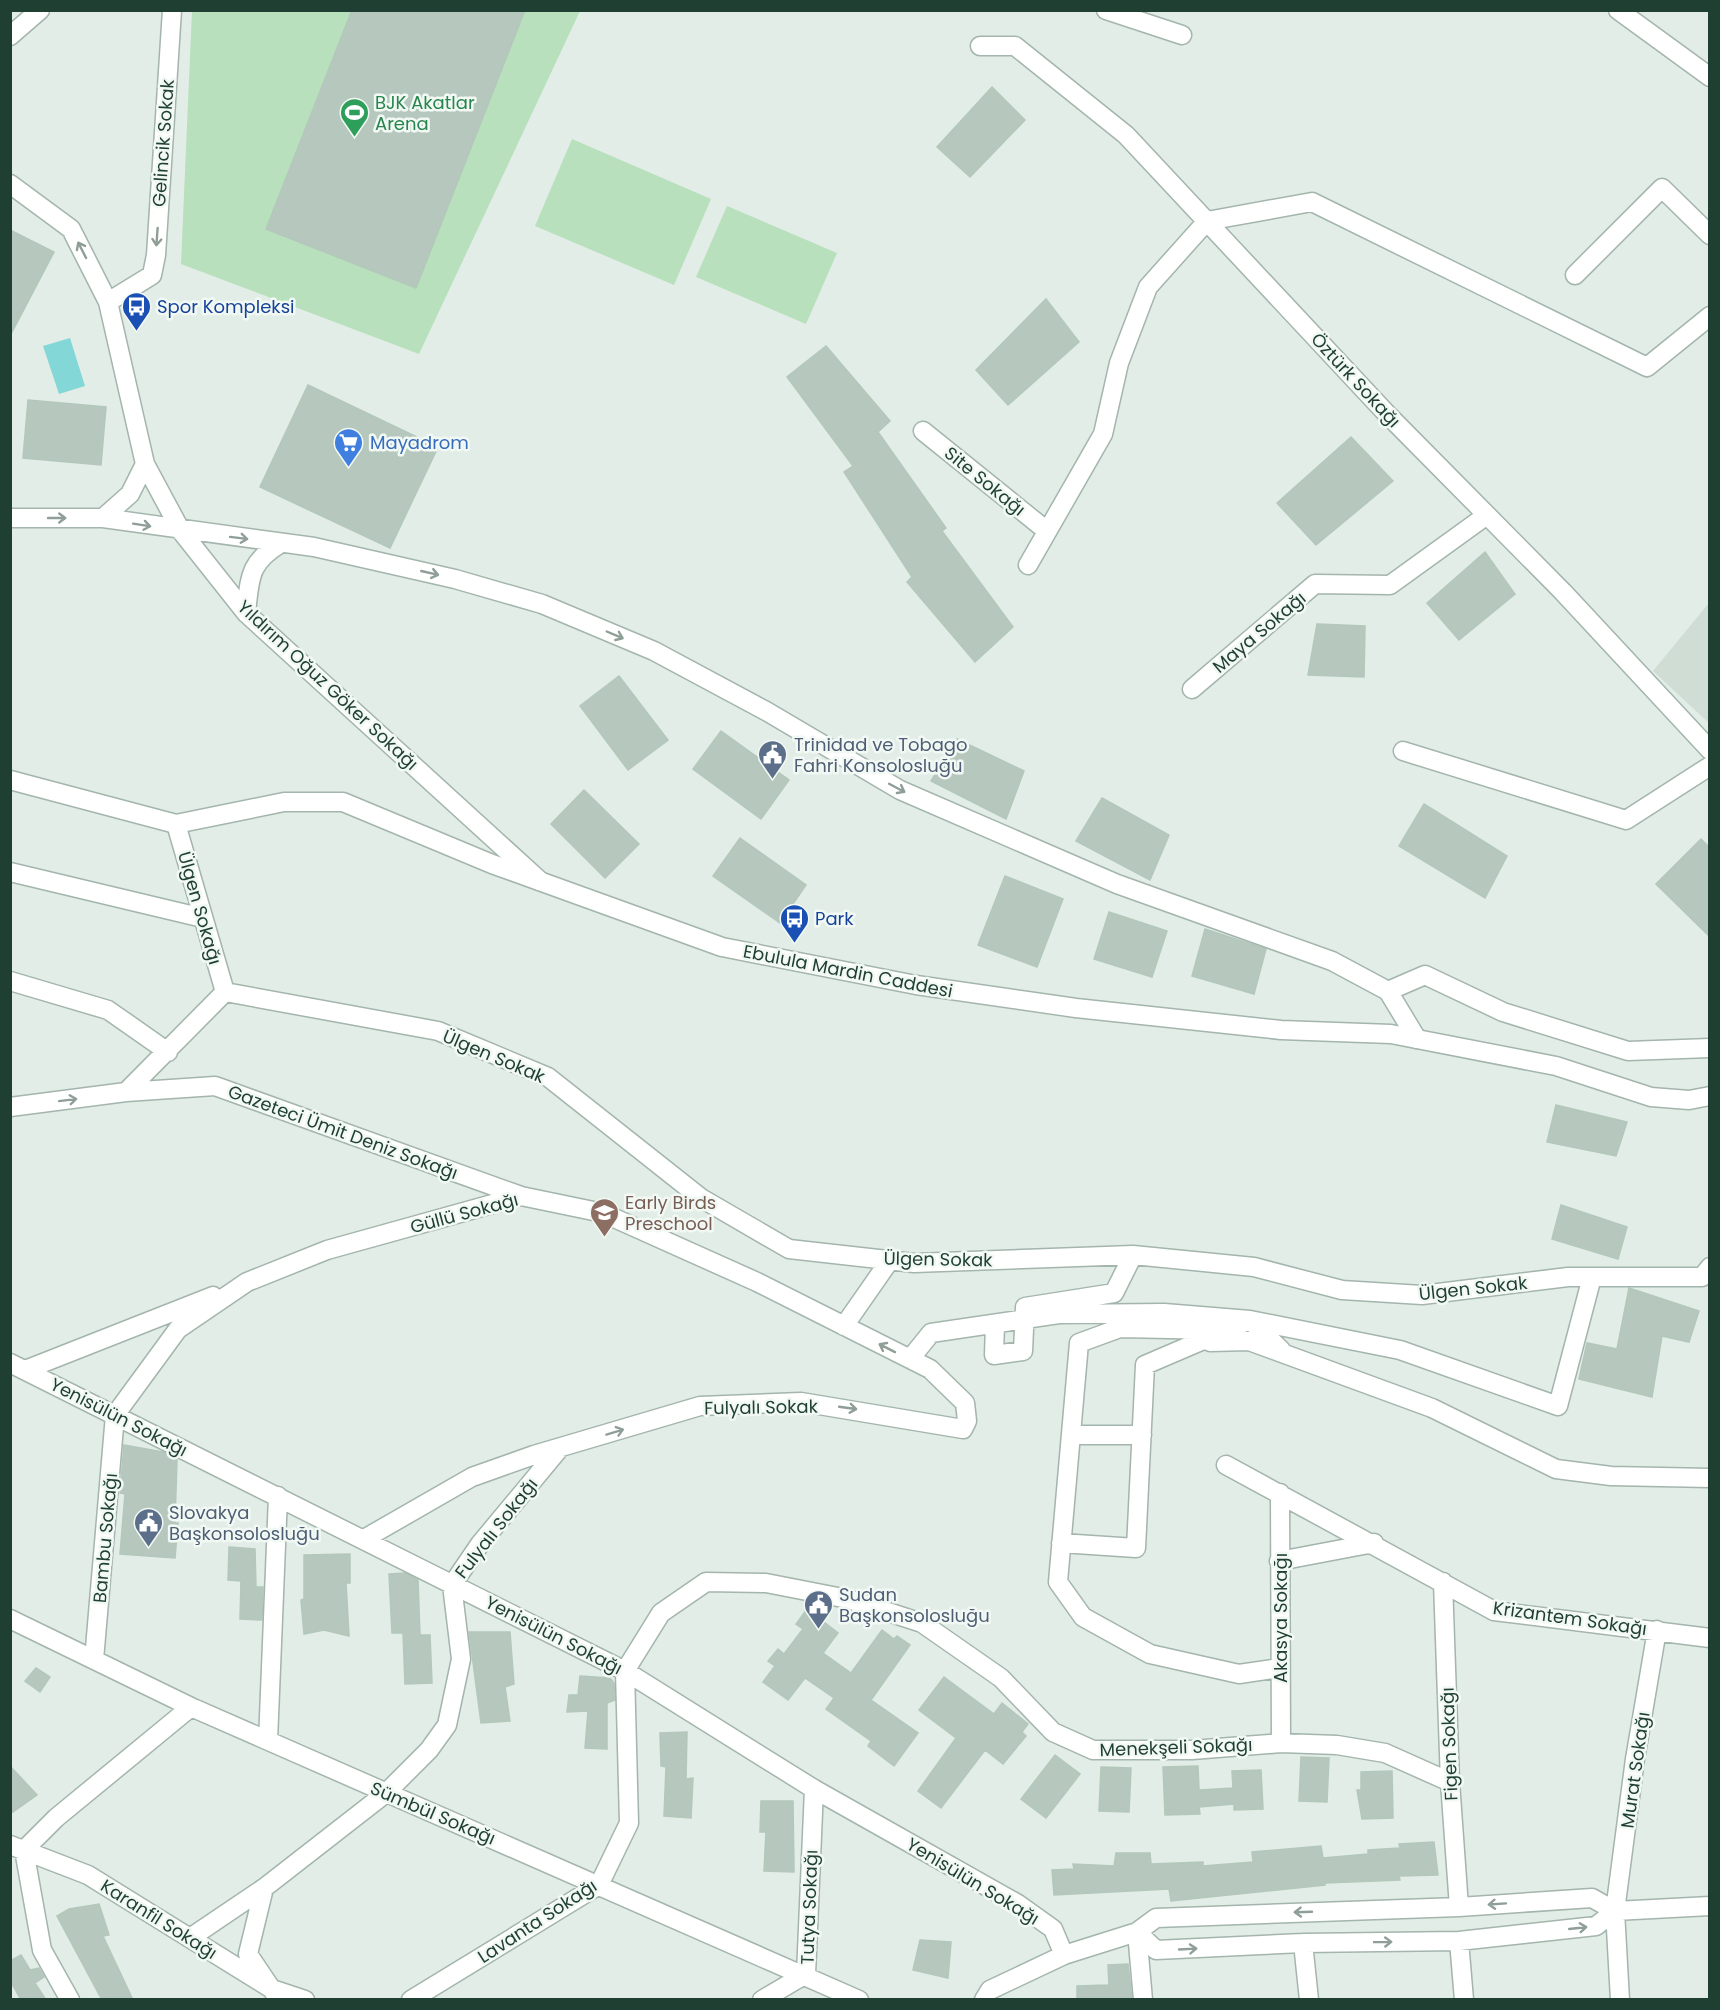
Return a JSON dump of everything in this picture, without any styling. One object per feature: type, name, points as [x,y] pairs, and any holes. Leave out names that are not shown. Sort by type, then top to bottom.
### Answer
[{"type":"street","points":[[10,36],[40,10]]},
{"type":"street","name":"Gelincik Sokak","points":[[108,302],[152,275],[156,255],[172,10]]},
{"type":"street","points":[[1106,10],[1182,34]]},
{"type":"street","points":[[1618,10],[1710,77]]},
{"type":"street","name":"Öztürk Sokağı","points":[[980,46],[1015,46],[1126,135],[1386,413],[1487,515],[1710,750]]},
{"type":"street","name":"Yıldırım Oğuz Göker Sokağı","points":[[10,184],[71,229],[108,302],[145,465],[181,531],[246,613],[540,881]]},
{"type":"street","points":[[1575,275],[1662,188],[1710,235]]},
{"type":"street","points":[[1028,565],[1103,434],[1119,363],[1148,287],[1207,221],[1312,202],[1647,367],[1710,316]]},
{"type":"street","name":"Site Sokağı","points":[[923,431],[1047,531]]},
{"type":"street","points":[[103,519],[130,494],[145,465]]},
{"type":"street","name":"Maya Sokağı","points":[[1191,689],[1314,584],[1390,585],[1487,515]]},
{"type":"street","points":[[10,518],[103,519],[314,547],[455,579],[542,604],[654,651],[766,711],[900,790],[1117,884],[1332,961],[1388,991],[1417,1039]]},
{"type":"street","points":[[246,613],[250,573],[268,551],[281,543]]},
{"type":"street","points":[[1403,751],[1626,820],[1710,766]]},
{"type":"street","name":"Ebulula Mardin Caddesi","points":[[10,780],[176,824],[284,802],[343,802],[540,881],[722,947],[916,985],[1076,1008],[1281,1030],[1391,1034],[1556,1066],[1651,1097],[1689,1100],[1710,1096]]},
{"type":"street","name":"Ülgen Sokağı","points":[[176,824],[225,993]]},
{"type":"street","points":[[10,872],[203,918]]},
{"type":"street","points":[[1388,991],[1425,975],[1503,1012],[1628,1051],[1710,1048]]},
{"type":"street","points":[[10,981],[108,1010],[168,1052]]},
{"type":"street","points":[[126,1092],[225,993]]},
{"type":"street","name":"Ülgen Sokak","points":[[225,993],[438,1031],[548,1077],[700,1198],[789,1249],[914,1263],[1133,1255],[1254,1267],[1342,1290],[1422,1295],[1568,1277],[1702,1277],[1710,1267]]},
{"type":"street","name":"Gazeteci Ümit Deniz Sokağı","points":[[10,1107],[126,1092],[215,1086],[521,1196]]},
{"type":"street","name":"Güllü Sokağı","points":[[18,1366],[247,1282],[327,1250],[521,1196],[603,1213],[757,1282],[930,1369]]},
{"type":"street","points":[[995,1324],[994,1355],[1023,1351],[1024,1307],[1114,1293],[1133,1255]]},
{"type":"street","points":[[844,1326],[890,1260]]},
{"type":"street","points":[[910,1359],[931,1334],[1059,1314],[1164,1313],[1250,1320],[1400,1350],[1558,1406],[1592,1277]]},
{"type":"street","name":"Güllü Sokağı","points":[[115,1415],[178,1329],[247,1282]]},
{"type":"street","points":[[1061,1543],[1137,1548],[1145,1365],[1250,1320]]},
{"type":"street","points":[[1250,1320],[1289,1358]]},
{"type":"street","points":[[1225,1330],[1120,1328],[1079,1343],[1058,1582],[1083,1617],[1150,1654],[1239,1674],[1279,1668]]},
{"type":"street","points":[[1199,1342],[1249,1341],[1289,1358],[1432,1408],[1556,1469],[1611,1476],[1710,1478]]},
{"type":"street","name":"Yenisülün Sokağı","points":[[18,1366],[626,1671],[814,1789],[1018,1904],[1053,1929],[1064,1955]]},
{"type":"street","name":"Fulyalı Sokak","points":[[559,1449],[700,1406],[801,1402],[963,1429],[967,1421],[965,1403],[930,1369]]},
{"type":"street","name":"Bambu Sokağı","points":[[94,1660],[115,1415]]},
{"type":"street","points":[[1071,1435],[1142,1435]]},
{"type":"street","name":"Fulyalı Sokağı","points":[[364,1539],[472,1478],[559,1449]]},
{"type":"street","name":"Fulyalı Sokağı","points":[[190,1938],[264,1888],[386,1793],[429,1750],[447,1725],[461,1659],[452,1585],[480,1544],[559,1449]]},
{"type":"street","name":"Krizantem Sokağı","points":[[1226,1465],[1374,1543],[1494,1611],[1710,1638]]},
{"type":"street","name":"Akasya Sokağı","points":[[1280,1493],[1281,1743]]},
{"type":"street","points":[[268,1741],[278,1496]]},
{"type":"street","points":[[1279,1561],[1374,1543]]},
{"type":"street","name":"Menekşeli Sokağı","points":[[626,1671],[661,1613],[706,1582],[766,1583],[848,1599],[921,1623],[1001,1678],[1053,1732],[1093,1750],[1192,1750],[1281,1743],[1337,1745],[1385,1753],[1450,1782]]},
{"type":"street","name":"Figen Sokağı","points":[[1443,1582],[1450,1782],[1459,1907]]},
{"type":"street","name":"Sümbül Sokağı","points":[[14,1626],[94,1660],[191,1707],[806,1974],[859,2000]]},
{"type":"street","name":"Murat Sokağı","points":[[1620,2000],[1615,1911],[1635,1759],[1657,1630]]},
{"type":"street","name":"Lavanta Sokağı","points":[[411,2000],[599,1885],[629,1823],[626,1671]]},
{"type":"street","points":[[70,2000],[42,1950],[17,1847],[56,1818],[191,1707]]},
{"type":"street","name":"Tutya Sokağı","points":[[762,2000],[806,1974],[814,1789]]},
{"type":"street","name":"Karanfil Sokağı","points":[[17,1847],[88,1875],[275,1994],[305,2000]]},
{"type":"street","points":[[264,1888],[248,1954],[275,1994]]},
{"type":"street","points":[[984,2000],[990,1990],[1064,1955],[1137,1932],[1156,1918],[1459,1907],[1592,1898],[1615,1911],[1710,1906]]},
{"type":"street","points":[[1137,1932],[1156,1950],[1303,1943],[1459,1941],[1596,1926],[1615,1911]]},
{"type":"street","points":[[1137,1932],[1143,2000]]},
{"type":"street","points":[[1459,1941],[1464,2000]]},
{"type":"street","points":[[1303,1943],[1309,2000]]},
{"type":"shaded area","points":[[1709,603],[1709,723],[1653,671]]},
{"type":"green space","name":"BJK Akatlar Arena","points":[[192,11],[580,11],[419,354],[181,264]]},
{"type":"green space","points":[[572,139],[711,199],[674,285],[535,226]]},
{"type":"green space","points":[[727,206],[837,253],[806,324],[696,277]]},
{"type":"water","points":[[70,338],[85,386],[59,394],[43,346]]},
{"type":"building","points":[[352,10],[525,10],[416,288],[266,229]]},
{"type":"building","points":[[992,87],[1025,120],[970,177],[937,147]]},
{"type":"building","points":[[10,230],[54,252],[10,336]]},
{"type":"building","points":[[1046,299],[1079,342],[1008,405],[976,370]]},
{"type":"building","points":[[826,346],[890,421],[878,432],[946,528],[942,531],[1013,627],[975,662],[907,582],[912,577],[844,472],[853,466],[787,377]]},
{"type":"building","name":"Mayadrom","points":[[308,385],[438,447],[390,548],[260,487]]},
{"type":"building","points":[[28,400],[106,407],[101,465],[23,458]]},
{"type":"building","points":[[1351,437],[1393,481],[1316,545],[1277,503]]},
{"type":"building","points":[[1485,552],[1515,594],[1459,640],[1427,603]]},
{"type":"building","points":[[1317,624],[1365,626],[1364,677],[1308,675]]},
{"type":"building","points":[[619,676],[668,740],[628,770],[580,706]]},
{"type":"building","points":[[721,731],[789,780],[761,819],[693,769]]},
{"type":"building","points":[[957,739],[1024,771],[1006,819],[931,781]]},
{"type":"building","points":[[584,790],[639,844],[605,878],[551,824]]},
{"type":"building","points":[[1102,798],[1169,835],[1150,880],[1076,841]]},
{"type":"building","points":[[1424,804],[1507,856],[1485,898],[1399,846]]},
{"type":"building","points":[[740,838],[806,885],[780,923],[713,876]]},
{"type":"building","points":[[1701,839],[1710,848],[1710,937],[1656,884]]},
{"type":"building","points":[[1005,876],[1063,899],[1037,967],[978,945]]},
{"type":"building","points":[[1109,912],[1167,931],[1152,977],[1094,959]]},
{"type":"building","points":[[1205,929],[1266,949],[1254,994],[1192,976]]},
{"type":"building","points":[[1556,1105],[1627,1122],[1616,1156],[1547,1142]]},
{"type":"building","points":[[1561,1205],[1627,1227],[1618,1259],[1552,1239]]},
{"type":"building","points":[[1629,1288],[1699,1311],[1689,1342],[1662,1336],[1652,1397],[1579,1379],[1587,1343],[1617,1349]]},
{"type":"building","points":[[124,1445],[163,1452],[177,1459],[175,1523],[178,1523],[175,1558],[120,1554],[125,1494],[120,1493]]},
{"type":"building","points":[[229,1547],[255,1549],[256,1587],[263,1587],[262,1620],[240,1619],[241,1581],[228,1580]]},
{"type":"building","points":[[350,1554],[350,1583],[346,1583],[349,1636],[324,1630],[304,1634],[301,1600],[304,1599],[304,1555]]},
{"type":"building","points":[[405,1573],[418,1580],[420,1635],[430,1635],[432,1683],[405,1684],[403,1633],[392,1633],[389,1574]]},
{"type":"building","points":[[807,1609],[838,1633],[823,1653],[851,1673],[882,1630],[894,1639],[897,1636],[910,1645],[871,1700],[918,1733],[894,1766],[868,1746],[871,1741],[826,1709],[834,1698],[805,1678],[788,1700],[763,1682],[775,1666],[768,1661],[778,1649],[784,1654],[803,1629],[796,1624]]},
{"type":"building","points":[[469,1632],[510,1632],[514,1684],[505,1687],[510,1721],[481,1723]]},
{"type":"building","points":[[36,1668],[50,1677],[40,1692],[25,1681]]},
{"type":"building","points":[[580,1676],[610,1678],[614,1683],[615,1700],[607,1703],[607,1749],[585,1748],[588,1711],[567,1712],[569,1695],[578,1695]]},
{"type":"building","points":[[944,1677],[994,1714],[1002,1703],[1028,1724],[1022,1732],[1026,1736],[1003,1764],[985,1750],[941,1808],[918,1791],[956,1738],[919,1710]]},
{"type":"building","points":[[687,1732],[686,1779],[693,1778],[691,1818],[664,1816],[666,1767],[661,1766],[660,1733]]},
{"type":"building","points":[[1055,1755],[1080,1774],[1046,1818],[1021,1799]]},
{"type":"building","points":[[1301,1757],[1329,1758],[1327,1802],[1299,1801]]},
{"type":"building","points":[[10,1766],[37,1795],[10,1814]]},
{"type":"building","points":[[1198,1766],[1199,1790],[1233,1788],[1232,1771],[1261,1770],[1263,1809],[1234,1810],[1234,1804],[1199,1807],[1200,1814],[1165,1815],[1163,1767]]},
{"type":"building","points":[[1101,1767],[1131,1768],[1129,1812],[1099,1811]]},
{"type":"building","points":[[1392,1771],[1393,1818],[1362,1819],[1357,1790],[1361,1790],[1361,1772]]},
{"type":"building","points":[[761,1801],[793,1801],[794,1872],[764,1871],[766,1832],[760,1832]]},
{"type":"building","points":[[1434,1842],[1438,1875],[1399,1876],[1400,1880],[1325,1883],[1325,1885],[1171,1901],[1169,1889],[1054,1895],[1052,1870],[1074,1869],[1073,1864],[1114,1866],[1116,1853],[1150,1853],[1151,1864],[1203,1862],[1203,1866],[1253,1862],[1252,1852],[1321,1846],[1323,1858],[1368,1854],[1368,1850],[1400,1848],[1399,1844]]},
{"type":"building","points":[[99,1904],[109,1935],[103,1936],[133,2000],[102,2000],[57,1916],[69,1909]]},
{"type":"building","points":[[920,1940],[951,1942],[948,1978],[913,1970]]},
{"type":"building","points":[[21,1955],[30,1970],[39,1968],[44,1977],[35,1983],[46,2000],[21,2000],[10,1980],[10,1961]]},
{"type":"building","points":[[1128,1964],[1132,2000],[1077,2000],[1077,1986],[1109,1985],[1108,1965]]},
{"type":"place","name":"BJK Akatlar Arena","points":[[354,138]]},
{"type":"place","name":"Spor Kompleksi","points":[[136,332]]},
{"type":"place","name":"Mayadrom","points":[[349,468]]},
{"type":"place","name":"Trinidad ve Tobago Fahri Konsolosluğu","points":[[773,780]]},
{"type":"place","name":"Park","points":[[794,944]]},
{"type":"place","name":"Early Birds Preschool","points":[[604,1238]]},
{"type":"place","name":"Slovakya Başkonsolosluğu","points":[[148,1548]]},
{"type":"place","name":"Sudan Başkonsolosluğu","points":[[818,1630]]}]
